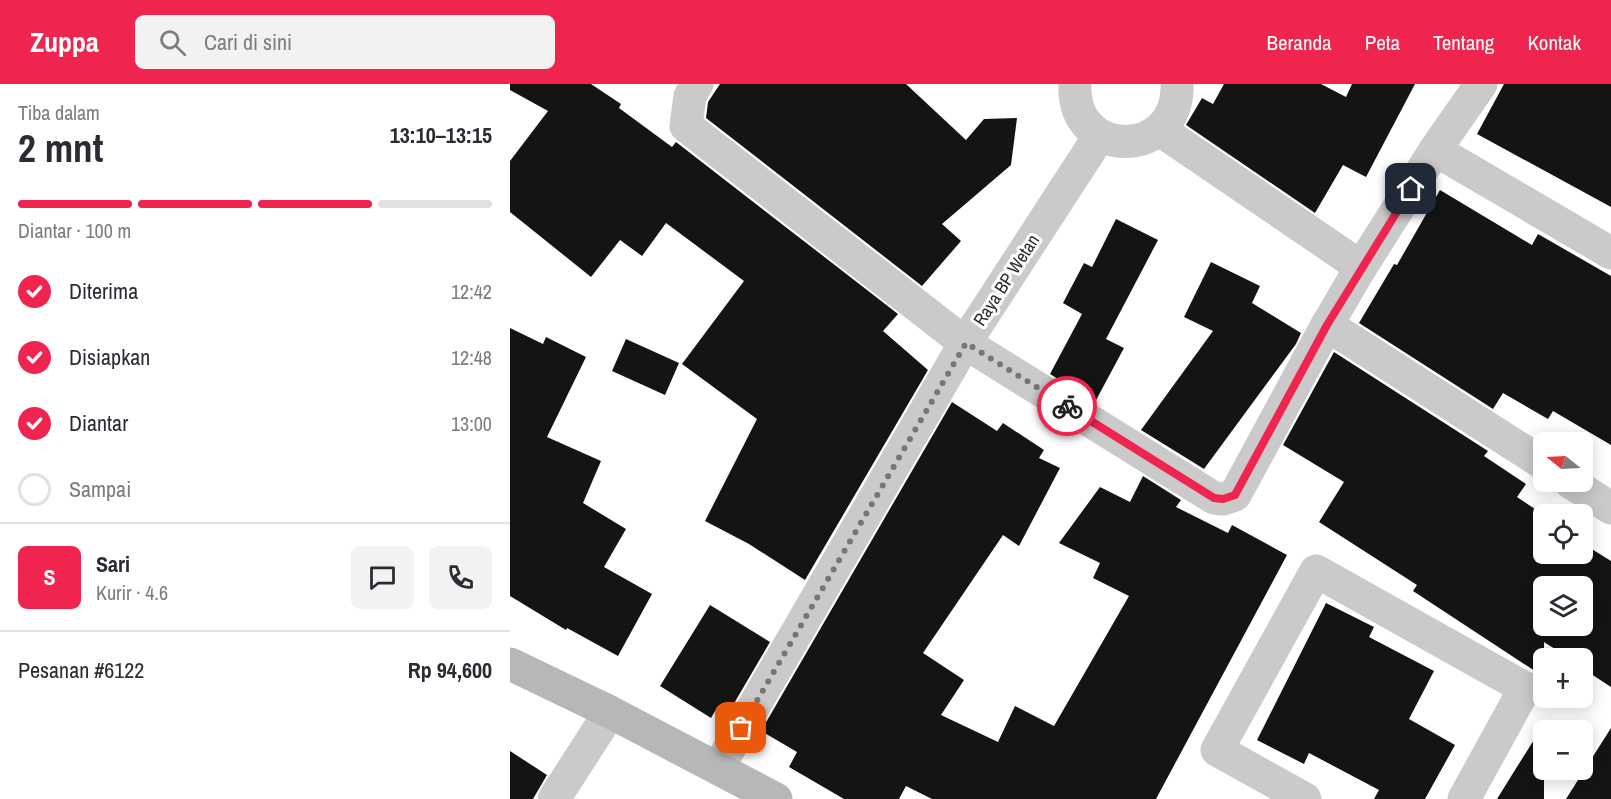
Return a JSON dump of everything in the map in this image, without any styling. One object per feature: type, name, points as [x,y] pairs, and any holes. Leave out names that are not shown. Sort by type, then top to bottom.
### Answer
[{"type":"main road","points":[[510,664],[610,712],[776,799]]},
{"type":"street","points":[[697,84],[690,96],[686,126],[966,343],[1214,498],[1223,499],[1235,495],[1327,325],[1435,150],[1481,84]]},
{"type":"street","points":[[1075,84],[1079,112],[1088,125],[1100,135],[1114,141],[1131,142],[1146,139],[1160,130],[1170,117],[1176,102],[1177,84]]},
{"type":"street","points":[[1160,130],[1362,267]]},
{"type":"street","name":"Raya BP Wetan","points":[[718,768],[966,343],[1100,135]]},
{"type":"street","points":[[1435,150],[1611,253]]},
{"type":"street","points":[[1327,325],[1533,457]]},
{"type":"street","points":[[1586,492],[1611,508]]},
{"type":"street","points":[[1305,799],[1217,750],[1316,571],[1526,688],[1464,799]]},
{"type":"street","points":[[554,799],[610,712]]},
{"type":"building","points":[[510,84],[591,84],[621,104],[619,108],[672,147],[676,142],[898,314],[883,331],[928,370],[805,580],[749,544],[705,521],[757,419],[682,364],[744,281],[666,223],[642,256],[620,240],[591,277],[510,212],[510,161],[548,111],[510,90]]},
{"type":"building","points":[[720,84],[906,84],[966,140],[984,119],[1017,118],[1011,165],[942,224],[961,241],[922,286],[706,118],[708,102]]},
{"type":"building","points":[[1224,84],[1321,84],[1346,97],[1352,84],[1415,84],[1366,177],[1343,165],[1315,213],[1186,125],[1202,98],[1213,104]]},
{"type":"building","points":[[1504,84],[1611,84],[1611,207],[1477,134]]},
{"type":"building","points":[[1440,190],[1532,245],[1538,234],[1611,276],[1611,445],[1593,434],[1593,432],[1589,432],[1553,411],[1548,419],[1503,393],[1493,409],[1359,323],[1394,264],[1397,265]]},
{"type":"building","points":[[1116,219],[1158,240],[1106,339],[1124,348],[1095,402],[1050,374],[1082,314],[1063,303],[1084,263],[1092,267]]},
{"type":"building","points":[[1211,262],[1260,286],[1252,303],[1301,333],[1296,344],[1204,469],[1141,430],[1213,331],[1184,317]]},
{"type":"building","points":[[510,328],[543,344],[546,337],[586,357],[547,437],[601,461],[583,503],[626,529],[604,567],[652,594],[618,656],[567,628],[566,630],[510,596]]},
{"type":"building","points":[[626,339],[679,363],[665,395],[612,371]]},
{"type":"building","points":[[1334,352],[1488,451],[1484,456],[1526,484],[1517,497],[1533,508],[1533,564],[1593,564],[1593,550],[1611,561],[1611,687],[1593,675],[1593,648],[1553,648],[1544,642],[1544,648],[1533,648],[1533,670],[1413,591],[1417,585],[1319,522],[1344,482],[1283,445]]},
{"type":"building","points":[[952,402],[997,431],[1003,423],[1044,450],[1039,458],[1060,468],[1019,546],[1003,535],[923,653],[964,680],[941,715],[998,742],[1015,706],[1054,726],[1129,596],[1093,578],[1100,563],[1059,543],[1100,487],[1130,502],[1143,476],[1181,500],[1176,507],[1228,533],[1232,525],[1287,555],[1156,799],[932,799],[906,786],[899,799],[844,799],[789,767],[797,752],[761,731]]},
{"type":"building","points":[[1326,603],[1374,627],[1369,637],[1434,671],[1409,719],[1455,745],[1425,799],[1374,799],[1379,790],[1309,753],[1304,764],[1257,740]]},
{"type":"building","points":[[710,605],[770,642],[729,712],[718,706],[711,718],[660,686]]},
{"type":"building","points":[[1611,728],[1611,799],[1566,799],[1578,780],[1593,780],[1593,756]]},
{"type":"building","points":[[1533,741],[1533,780],[1544,780],[1544,799],[1497,799]]},
{"type":"building","points":[[510,751],[547,775],[533,799],[510,799]]},
{"type":"way so far","points":[[741,728],[966,343],[1067,406]]},
{"type":"route","points":[[1067,406],[1214,498],[1223,499],[1235,495],[1327,325],[1411,189]]}]
